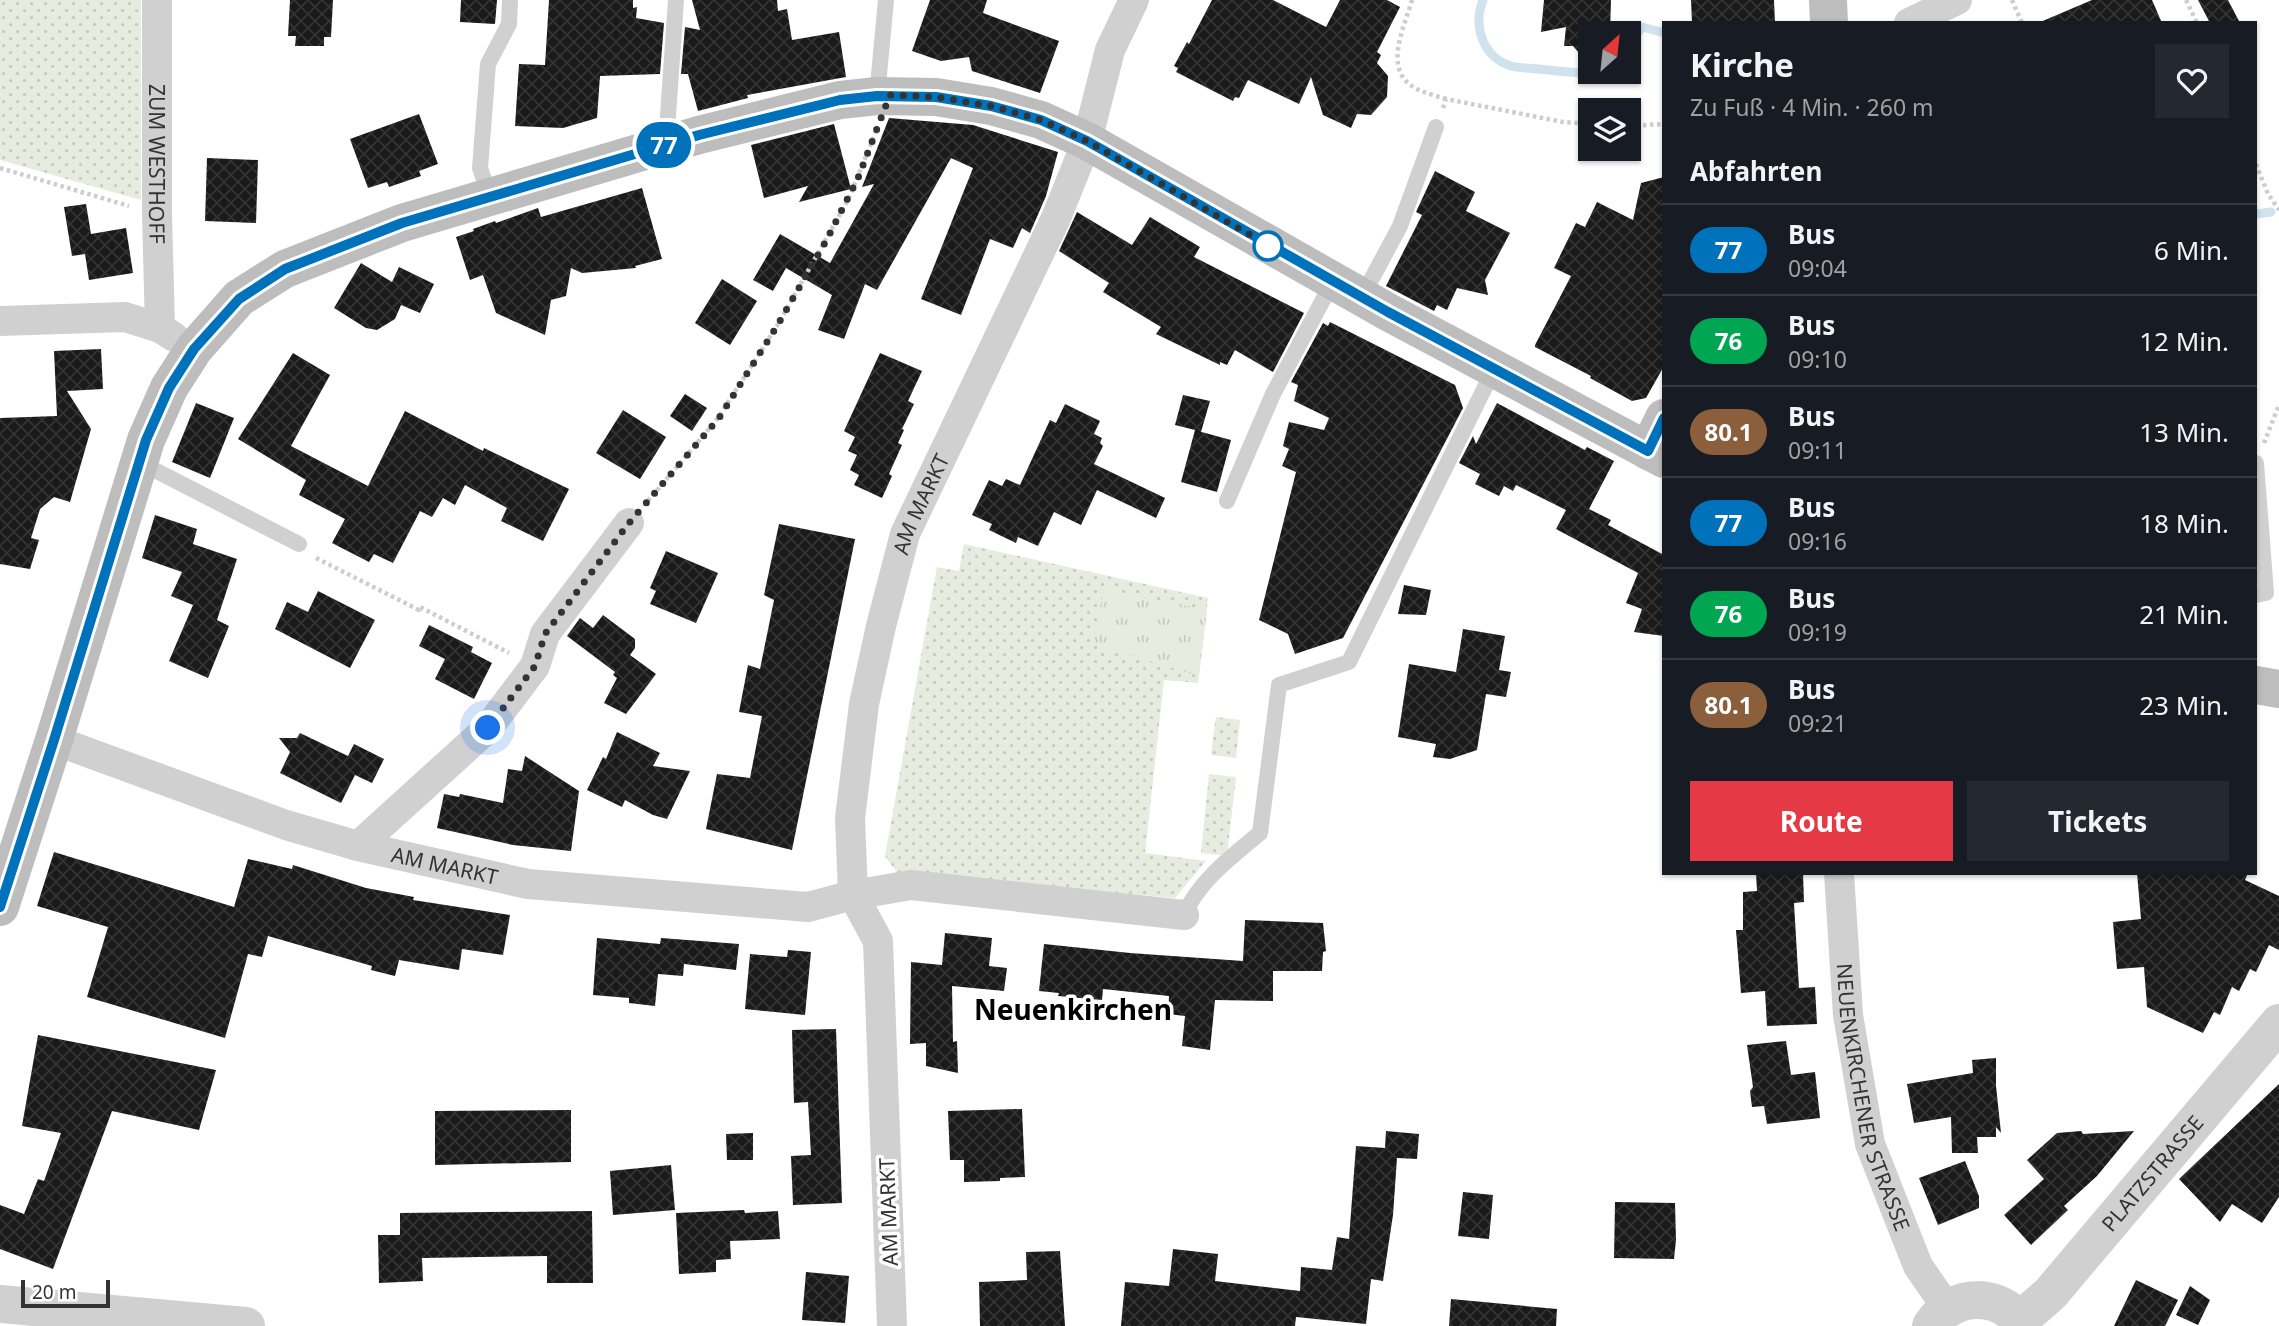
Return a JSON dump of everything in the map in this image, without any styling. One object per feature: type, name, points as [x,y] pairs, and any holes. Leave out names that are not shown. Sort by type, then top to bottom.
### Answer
[{"type":"main road","points":[[1828,0],[1829,21]]},
{"type":"main road","points":[[0,907],[146,440],[169,388],[194,349],[239,299],[285,269],[402,223],[666,145],[840,100],[883,96],[936,97],[991,106],[1041,120],[1087,141],[1494,369],[1659,443]]},
{"type":"main road","points":[[2257,685],[2279,689]]},
{"type":"street","name":"ZUM WESTHOFF","points":[[157,0],[160,328]]},
{"type":"street","name":"AM MARKT","points":[[892,1326],[878,941],[853,895],[850,818],[864,704],[905,534],[1056,218],[1087,141],[1110,50],[1134,0]]},
{"type":"street","points":[[1913,21],[1957,0]]},
{"type":"street","points":[[0,321],[125,317],[160,328],[194,349]]},
{"type":"street","points":[[358,846],[488,728],[535,666],[545,634],[629,523]]},
{"type":"street","name":"AM MARKT","points":[[54,740],[286,825],[358,846],[528,884],[808,907],[853,895],[911,885],[1184,915]]},
{"type":"street","name":"NEUENKIRCHENER STRASSE","points":[[1839,875],[1848,1015],[1870,1144],[1939,1317]]},
{"type":"street","name":"PLATZSTRASSE","points":[[2022,1323],[2050,1294],[2279,1023]]},
{"type":"street","points":[[1939,1317],[1962,1301],[1978,1299],[1994,1302],[2008,1309],[2022,1323]]},
{"type":"street","points":[[0,1304],[140,1322],[246,1326]]},
{"type":"lane","points":[[490,197],[480,168],[488,64],[509,24],[510,0]]},
{"type":"lane","points":[[666,145],[676,0]]},
{"type":"lane","points":[[883,96],[886,0]]},
{"type":"lane","points":[[1227,501],[1273,394],[1348,289],[1400,226],[1436,127]]},
{"type":"lane","points":[[1184,915],[1190,900],[1223,863],[1260,833],[1279,685],[1349,662],[1494,369]]},
{"type":"lane","points":[[139,462],[299,544]]},
{"type":"lane","points":[[2257,476],[2266,593],[2257,595]]},
{"type":"path","points":[[1412,0],[1397,54],[1397,66],[1410,85],[1446,99],[1578,123]]},
{"type":"path","points":[[2012,0],[2020,21]]},
{"type":"path","points":[[2186,0],[2196,21]]},
{"type":"path","points":[[629,523],[719,418],[777,326],[826,241],[858,178],[883,96]]},
{"type":"path","points":[[1436,127],[1446,99]]},
{"type":"path","points":[[1641,125],[1662,124]]},
{"type":"path","points":[[2257,166],[2268,194],[2279,210]]},
{"type":"path","points":[[0,168],[157,214]]},
{"type":"path","points":[[2257,460],[2279,405]]},
{"type":"path","points":[[299,544],[306,553],[535,666]]},
{"type":"green space","points":[[0,0],[141,0],[141,200],[0,160]]},
{"type":"green space","points":[[964,544],[1208,598],[1198,683],[1164,680],[1145,853],[1206,861],[1175,898],[897,873],[885,856],[937,567],[959,571]]},
{"type":"green space","points":[[1104,589],[1207,610],[1199,676],[1092,644]]},
{"type":"green space","points":[[1216,717],[1240,720],[1236,758],[1211,755]]},
{"type":"green space","points":[[1209,774],[1236,777],[1227,856],[1201,853]]},
{"type":"building","points":[[290,0],[333,0],[331,37],[324,37],[324,46],[295,46],[296,36],[288,36]]},
{"type":"building","points":[[461,0],[497,0],[495,24],[460,22]]},
{"type":"building","points":[[549,0],[633,0],[633,8],[637,7],[636,18],[664,23],[660,74],[600,76],[597,118],[563,128],[515,126],[519,64],[545,65]]},
{"type":"building","points":[[692,0],[777,0],[778,11],[787,9],[792,40],[839,32],[846,77],[747,95],[748,98],[698,111],[688,74],[681,74],[685,27],[700,30]]},
{"type":"building","points":[[930,0],[987,0],[983,13],[1059,41],[1040,93],[972,71],[969,57],[941,61],[912,51]]},
{"type":"building","points":[[1212,0],[1273,0],[1326,27],[1340,0],[1387,0],[1400,7],[1377,52],[1381,55],[1377,63],[1388,76],[1387,97],[1371,115],[1357,114],[1351,128],[1323,115],[1311,77],[1299,104],[1248,80],[1239,98],[1235,97],[1233,101],[1176,72],[1178,68],[1174,66]]},
{"type":"building","points":[[1544,0],[1611,0],[1610,21],[1578,21],[1578,52],[1573,46],[1564,46],[1566,27],[1541,32]]},
{"type":"building","points":[[1691,0],[1774,0],[1775,21],[1692,21]]},
{"type":"building","points":[[2092,0],[2152,0],[2161,21],[2043,21]]},
{"type":"building","points":[[2198,0],[2228,0],[2239,21],[2209,21]]},
{"type":"building","points":[[419,114],[438,164],[419,171],[421,176],[389,187],[387,182],[368,188],[350,139]]},
{"type":"building","points":[[889,118],[973,125],[1058,152],[1046,196],[1030,233],[1022,228],[1013,248],[990,239],[961,315],[921,299],[973,168],[951,158],[877,290],[865,284],[844,339],[818,330],[832,295],[786,268],[773,291],[753,280],[780,234],[830,263],[874,184],[862,187]]},
{"type":"building","points":[[834,124],[851,189],[799,202],[808,186],[764,198],[751,145]]},
{"type":"building","points":[[207,158],[258,160],[256,223],[205,221]]},
{"type":"building","points":[[1435,171],[1475,192],[1466,211],[1510,233],[1485,280],[1488,295],[1457,288],[1447,310],[1437,305],[1434,311],[1386,286],[1422,215],[1416,212]]},
{"type":"building","points":[[1662,178],[1662,370],[1646,398],[1632,401],[1535,345],[1571,276],[1554,268],[1576,223],[1585,227],[1597,202],[1633,220],[1641,183]]},
{"type":"building","points":[[642,188],[662,259],[635,266],[636,268],[582,273],[571,268],[566,296],[551,300],[545,335],[496,313],[483,275],[470,280],[456,237],[538,208],[541,217]]},
{"type":"building","points":[[86,204],[91,234],[126,228],[133,273],[89,280],[85,254],[72,256],[64,207]]},
{"type":"building","points":[[1077,212],[1132,245],[1150,217],[1200,247],[1194,257],[1304,313],[1273,372],[1235,350],[1227,365],[1220,362],[1220,365],[1156,334],[1161,327],[1103,292],[1109,283],[1059,251]]},
{"type":"building","points":[[361,263],[392,282],[399,267],[434,284],[420,313],[401,305],[395,319],[377,330],[366,328],[334,308]]},
{"type":"building","points":[[722,279],[757,301],[730,345],[695,323]]},
{"type":"building","points":[[1330,322],[1455,385],[1463,408],[1343,638],[1295,654],[1288,634],[1259,620],[1296,472],[1282,466],[1289,449],[1283,446],[1289,422],[1324,430],[1329,418],[1294,401],[1298,385],[1291,382],[1323,323],[1328,326]]},
{"type":"building","points":[[101,349],[103,389],[67,391],[91,429],[70,502],[54,497],[40,509],[31,538],[39,540],[30,569],[0,564],[0,418],[57,416],[54,351]]},
{"type":"building","points":[[293,353],[330,375],[291,446],[368,486],[405,411],[483,451],[484,448],[569,489],[543,541],[501,521],[507,508],[465,485],[455,505],[443,498],[432,517],[420,511],[393,563],[374,554],[369,562],[332,543],[345,519],[299,495],[306,480],[238,439]]},
{"type":"building","points":[[880,353],[922,371],[908,401],[914,404],[902,429],[904,430],[898,443],[902,445],[882,498],[854,485],[859,475],[850,470],[857,455],[848,451],[855,437],[844,431]]},
{"type":"building","points":[[685,394],[707,408],[692,431],[670,416]]},
{"type":"building","points":[[1183,395],[1210,401],[1201,432],[1231,440],[1217,492],[1181,482],[1195,430],[1175,425]]},
{"type":"building","points":[[196,403],[234,418],[210,478],[172,462]]},
{"type":"building","points":[[1497,403],[1585,450],[1587,447],[1614,461],[1589,509],[1611,520],[1608,525],[1662,554],[1662,636],[1634,632],[1642,609],[1626,603],[1638,573],[1556,529],[1566,510],[1516,485],[1513,491],[1504,486],[1499,496],[1475,484],[1480,474],[1459,463],[1473,436],[1476,444]]},
{"type":"building","points":[[1065,404],[1100,421],[1094,434],[1102,438],[1100,443],[1103,446],[1094,464],[1165,498],[1156,518],[1097,490],[1081,525],[1054,512],[1038,546],[1018,537],[1016,543],[989,530],[992,524],[972,515],[989,480],[1002,486],[1006,479],[1020,485],[1050,420],[1056,423]]},
{"type":"building","points":[[623,410],[666,437],[640,479],[596,453]]},
{"type":"building","points":[[155,515],[197,529],[193,544],[237,559],[217,620],[229,626],[208,678],[169,661],[193,605],[171,596],[182,572],[142,558]]},
{"type":"building","points":[[779,524],[855,539],[792,850],[706,829],[717,774],[750,778],[762,716],[739,712],[748,665],[760,669],[774,600],[764,595]]},
{"type":"building","points":[[666,551],[718,573],[696,623],[650,604],[656,591],[650,588]]},
{"type":"building","points":[[1404,585],[1431,590],[1426,615],[1398,614]]},
{"type":"building","points":[[318,591],[375,620],[350,668],[275,629],[287,602],[308,612]]},
{"type":"building","points":[[603,615],[635,639],[635,648],[630,655],[656,674],[626,714],[604,703],[617,678],[613,675],[615,672],[567,636],[580,618],[593,628]]},
{"type":"building","points":[[429,625],[473,647],[471,652],[492,663],[474,699],[435,679],[445,659],[419,646]]},
{"type":"building","points":[[1463,629],[1505,636],[1499,670],[1511,672],[1506,697],[1486,694],[1477,750],[1450,759],[1433,757],[1436,744],[1398,737],[1409,664],[1456,672]]},
{"type":"building","points":[[617,732],[660,753],[653,766],[690,771],[667,819],[653,815],[625,800],[622,807],[587,790],[603,757],[606,759]]},
{"type":"building","points":[[300,733],[348,756],[354,744],[384,759],[372,783],[355,775],[341,803],[280,773],[290,752],[279,738],[297,738]]},
{"type":"building","points":[[525,756],[579,791],[571,851],[513,845],[437,828],[444,794],[459,797],[460,794],[503,803],[508,769],[522,771]]},
{"type":"building","points":[[54,852],[234,907],[248,859],[292,869],[293,865],[366,888],[414,897],[413,900],[510,915],[503,955],[462,949],[459,970],[399,960],[395,976],[371,970],[372,966],[268,936],[262,957],[248,954],[225,1038],[87,997],[108,927],[37,906]]},
{"type":"building","points":[[1756,875],[1803,875],[1804,902],[1794,903],[1799,988],[1815,987],[1817,1024],[1767,1026],[1765,991],[1741,993],[1736,930],[1743,930],[1743,892],[1757,891]]},
{"type":"building","points":[[2137,875],[2247,875],[2245,880],[2279,896],[2279,950],[2269,945],[2256,972],[2250,969],[2239,991],[2232,987],[2220,1015],[2214,1012],[2203,1033],[2147,1007],[2144,967],[2117,969],[2113,922],[2141,919]]},
{"type":"building","points":[[1245,920],[1323,923],[1326,951],[1323,952],[1322,971],[1273,971],[1273,1001],[1215,1000],[1210,1050],[1182,1046],[1185,1016],[1168,1014],[1169,996],[1103,989],[1102,1000],[1058,996],[1059,993],[1039,991],[1044,944],[1243,961]]},
{"type":"building","points":[[945,933],[992,938],[989,966],[1007,968],[1004,991],[952,986],[953,1042],[957,1041],[958,1073],[926,1066],[926,1043],[910,1044],[911,962],[942,965]]},
{"type":"building","points":[[597,938],[660,944],[661,938],[739,944],[736,970],[684,964],[683,976],[658,974],[655,1006],[629,1003],[629,998],[593,995]]},
{"type":"building","points":[[788,950],[811,952],[805,1015],[745,1009],[750,954],[787,957]]},
{"type":"building","points":[[836,1029],[842,1203],[793,1205],[791,1156],[811,1155],[808,1102],[794,1103],[792,1030]]},
{"type":"building","points":[[38,1035],[216,1070],[199,1130],[112,1111],[53,1269],[0,1249],[0,1205],[24,1214],[38,1179],[44,1181],[61,1133],[22,1126]]},
{"type":"building","points":[[1786,1041],[1791,1075],[1815,1072],[1820,1118],[1767,1124],[1764,1106],[1752,1107],[1750,1091],[1753,1087],[1747,1045]]},
{"type":"building","points":[[1996,1058],[2001,1133],[1996,1127],[1996,1137],[1977,1137],[1978,1153],[1952,1153],[1951,1117],[1914,1123],[1907,1084],[1973,1073],[1972,1060]]},
{"type":"building","points":[[2279,1084],[2279,1197],[2262,1223],[2232,1204],[2220,1222],[2179,1179]]},
{"type":"building","points":[[1022,1109],[1025,1177],[964,1182],[964,1160],[950,1160],[948,1111]]},
{"type":"building","points":[[571,1110],[571,1162],[435,1165],[435,1111]]},
{"type":"building","points":[[1386,1131],[1419,1134],[1417,1159],[1397,1158],[1393,1215],[1383,1281],[1371,1279],[1366,1324],[1296,1317],[1295,1326],[1121,1326],[1125,1282],[1169,1286],[1173,1249],[1218,1254],[1215,1281],[1300,1291],[1301,1267],[1332,1270],[1337,1237],[1349,1239],[1356,1146],[1385,1148]]},
{"type":"building","points":[[2081,1131],[2083,1134],[2134,1131],[2097,1176],[2064,1206],[2068,1210],[2031,1245],[2004,1215],[2044,1179],[2027,1160],[2057,1133]]},
{"type":"building","points":[[753,1133],[753,1160],[727,1160],[726,1134]]},
{"type":"building","points":[[1965,1161],[1979,1196],[1979,1208],[1938,1225],[1919,1178]]},
{"type":"building","points":[[671,1165],[675,1210],[613,1215],[610,1171]]},
{"type":"building","points":[[1463,1192],[1493,1195],[1489,1239],[1458,1236]]},
{"type":"building","points":[[1615,1202],[1675,1203],[1674,1259],[1614,1258]]},
{"type":"building","points":[[744,1210],[745,1213],[778,1211],[780,1239],[730,1241],[731,1259],[716,1260],[716,1272],[679,1274],[676,1213]]},
{"type":"building","points":[[592,1211],[593,1283],[547,1283],[547,1256],[422,1258],[423,1281],[379,1283],[378,1235],[400,1235],[400,1213]]},
{"type":"building","points":[[1060,1251],[1065,1326],[980,1326],[979,1282],[1027,1280],[1026,1252]]},
{"type":"building","points":[[806,1272],[849,1276],[845,1323],[802,1320]]},
{"type":"building","points":[[2136,1280],[2178,1300],[2165,1326],[2114,1326]]},
{"type":"building","points":[[2190,1286],[2210,1300],[2198,1325],[2176,1315]]},
{"type":"building","points":[[1451,1299],[1557,1309],[1556,1326],[1449,1326]]},
{"type":"waterway","points":[[1483,0],[1479,20],[1482,39],[1501,62],[1517,67],[1578,73]]},
{"type":"waterway","points":[[1642,27],[1661,32]]},
{"type":"waterway","points":[[2257,214],[2271,212]]},
{"type":"bus line","name":"77","points":[[0,907],[146,440],[169,388],[194,349],[239,299],[285,269],[402,223],[699,135],[840,100],[890,95],[936,97],[991,106],[1041,120],[1087,141],[1388,312],[1648,451],[1662,422]]},
{"type":"district","name":"Neuenkirchen","points":[[1073,1009]]},
{"type":"route","points":[[488,728],[535,666],[545,634],[629,523],[719,418],[826,241],[858,178],[890,95],[936,97],[991,106],[1041,120],[1087,141],[1271,247],[1268,246]]}]
